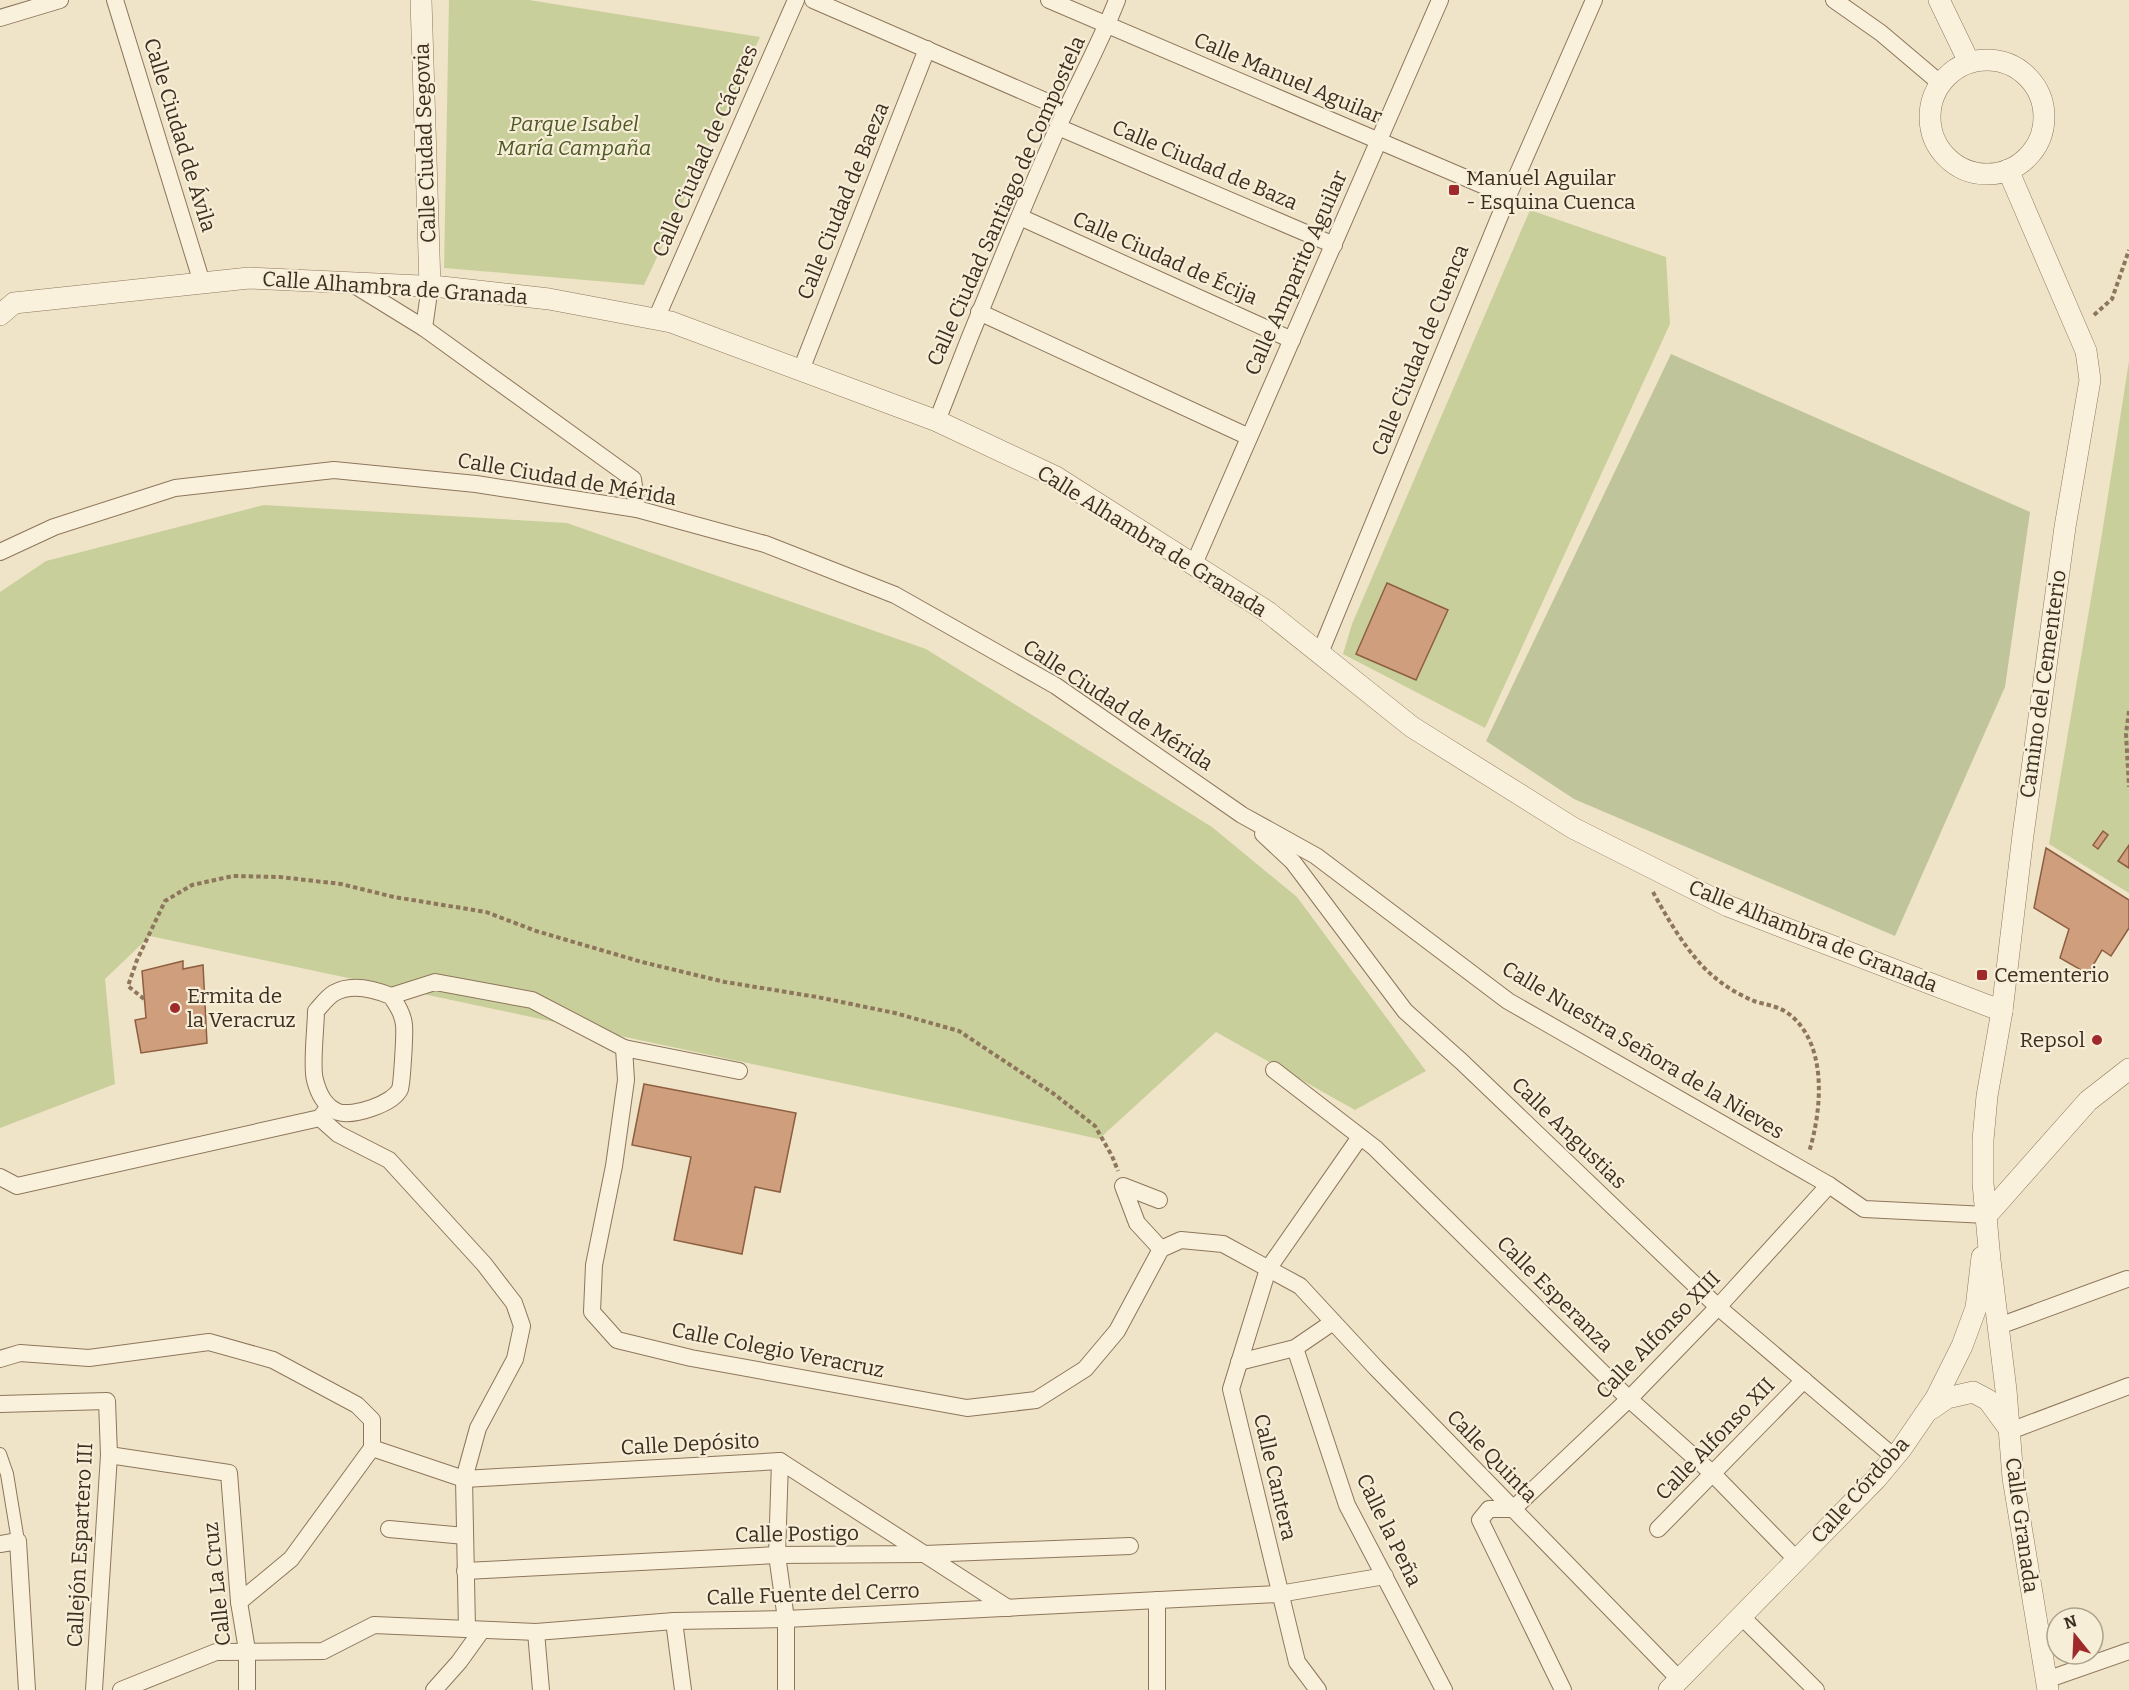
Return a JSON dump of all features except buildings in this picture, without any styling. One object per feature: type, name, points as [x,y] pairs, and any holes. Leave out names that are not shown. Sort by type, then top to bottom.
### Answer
[{"type":"street","points":[[0,18],[60,0]]},
{"type":"street","name":"Calle Ciudad de Ávila","points":[[115,0],[202,283]]},
{"type":"street","name":"Calle Ciudad Segovia","points":[[421,0],[430,286]]},
{"type":"street","name":"Calle Ciudad de Cáceres","points":[[656,320],[796,0]]},
{"type":"street","points":[[813,0],[1066,110]]},
{"type":"street","name":"Calle Manuel Aguilar","points":[[1049,0],[1508,196]]},
{"type":"street","name":"Calle Ciudad Santiago de Compostela","points":[[937,421],[979,312],[1058,127],[1108,24],[1117,0]]},
{"type":"street","name":"Calle Amparito Aguilar","points":[[1194,564],[1440,0]]},
{"type":"street","name":"Calle Ciudad de Cuenca","points":[[1320,653],[1508,196],[1594,0]]},
{"type":"street","points":[[1835,0],[1857,0]]},
{"type":"street","points":[[1835,0],[1881,33],[1940,83]]},
{"type":"street","points":[[1939,0],[1969,62]]},
{"type":"street","name":"Calle Ciudad de Baeza","points":[[801,369],[927,49]]},
{"type":"street","points":[[1988,59],[2007,63],[2024,73],[2037,88],[2044,106],[2044,126],[2037,144],[2025,159],[2008,170],[1990,174],[1972,172],[1955,165],[1942,152],[1932,136],[1929,118],[1932,100],[1940,83],[1953,70],[1969,62],[1988,59]]},
{"type":"street","name":"Calle Ciudad de Baza","points":[[1058,127],[1334,245]]},
{"type":"street","name":"Camino del Cementerio","points":[[1987,1215],[1983,1183],[1983,1140],[1987,1096],[2002,1011],[2023,835],[2065,527],[2090,380],[2086,351],[2078,330],[2008,170]]},
{"type":"street","name":"Calle Ciudad de Écija","points":[[1020,217],[1292,340]]},
{"type":"street","name":"Calle Alhambra de Granada","points":[[5,308],[249,278],[430,286],[549,299],[671,322],[937,421],[1056,477],[1268,612],[1412,727],[1573,828],[1728,906],[2002,1011]]},
{"type":"street","points":[[351,283],[424,328],[633,479],[637,509]]},
{"type":"street","points":[[424,328],[430,286]]},
{"type":"street","points":[[979,312],[1249,437]]},
{"type":"street","name":"Calle Ciudad de Mérida","points":[[0,552],[54,527],[174,488],[334,470],[476,484],[637,509],[765,544],[895,596],[1056,686],[1242,815]]},
{"type":"street","name":"Calle Nuestra Señora de la Nieves","points":[[1242,815],[1316,856],[1508,1001],[1829,1185],[1864,1209],[1987,1215]]},
{"type":"street","name":"Calle Angustias","points":[[1242,815],[1293,862],[1405,1011],[1462,1062],[1718,1306],[1894,1457]]},
{"type":"street","points":[[391,996],[435,982],[532,1000],[624,1048],[739,1071]]},
{"type":"street","points":[[0,1177],[17,1186],[325,1112],[355,1112],[389,1101],[400,1089],[404,1024],[399,1007],[391,996],[377,990],[357,988],[333,993],[316,1011],[314,1077],[325,1112],[338,1134],[389,1160],[484,1264],[514,1303],[522,1326],[515,1359],[478,1428],[464,1479],[465,1570],[474,1630],[459,1662],[434,1690]]},
{"type":"street","name":"Calle Colegio Veracruz","points":[[624,1048],[626,1080],[614,1166],[594,1264],[592,1300],[592,1312],[617,1340],[691,1358],[966,1408],[1036,1400],[1085,1369],[1117,1331],[1161,1249]]},
{"type":"street","points":[[1987,1215],[2088,1101],[2129,1069]]},
{"type":"street","name":"Calle Esperanza","points":[[1274,1070],[1375,1148],[1629,1399],[1712,1473],[1796,1559]]},
{"type":"street","name":"Calle Cantera","points":[[1318,1690],[1297,1662],[1231,1389],[1268,1269],[1360,1137]]},
{"type":"street","name":"Calle Alfonso XIII","points":[[1512,1509],[1629,1399],[1829,1185]]},
{"type":"street","points":[[1123,1186],[1159,1200]]},
{"type":"street","points":[[1123,1186],[1137,1223],[1161,1249],[1181,1240],[1223,1244],[1268,1269]]},
{"type":"street","name":"Calle Granada","points":[[1987,1215],[2013,1478],[2047,1685]]},
{"type":"street","name":"Calle Córdoba","points":[[1674,1685],[1876,1479],[1936,1398],[1962,1346],[1976,1308],[1987,1215]]},
{"type":"street","name":"Calle Quinta","points":[[1268,1269],[1300,1286],[1512,1509],[1674,1685]]},
{"type":"street","points":[[1999,1326],[2127,1279]]},
{"type":"street","points":[[1239,1362],[1295,1348],[1333,1322]]},
{"type":"street","points":[[0,1359],[20,1353],[89,1358],[209,1342],[273,1360],[357,1406],[372,1420],[372,1448],[291,1559],[239,1602]]},
{"type":"street","name":"Calle la Peña","points":[[1295,1348],[1347,1505],[1444,1690]]},
{"type":"street","name":"Calle Alfonso XII","points":[[1658,1529],[1804,1380]]},
{"type":"street","points":[[2010,1431],[2129,1386]]},
{"type":"street","name":"Calle Granada","points":[[1925,1414],[1947,1398],[1973,1392],[1988,1400],[2010,1431]]},
{"type":"street","name":"Callejón Espartero III","points":[[0,1404],[107,1401],[109,1455],[94,1690]]},
{"type":"street","name":"Calle Depósito","points":[[372,1448],[464,1479],[780,1461],[1008,1608]]},
{"type":"street","points":[[0,1454],[7,1474],[18,1541],[27,1690]]},
{"type":"street","name":"Calle La Cruz","points":[[109,1455],[229,1473],[239,1602],[247,1650],[248,1690]]},
{"type":"street","points":[[780,1461],[777,1556],[786,1619],[786,1690]]},
{"type":"street","points":[[1512,1509],[1490,1509],[1480,1520],[1563,1690]]},
{"type":"street","points":[[389,1529],[465,1536]]},
{"type":"street","points":[[0,1544],[18,1541]]},
{"type":"street","name":"Calle Postigo","points":[[465,1570],[777,1556],[924,1554],[1130,1546]]},
{"type":"street","name":"Calle Fuente del Cerro","points":[[121,1690],[216,1652],[322,1651],[374,1625],[536,1632],[674,1621],[786,1619],[1279,1594],[1385,1576]]},
{"type":"street","points":[[1157,1600],[1157,1690]]},
{"type":"street","points":[[1742,1617],[1816,1690]]},
{"type":"street","points":[[674,1621],[683,1690]]},
{"type":"street","points":[[536,1632],[541,1690]]},
{"type":"street","points":[[2047,1685],[2129,1651]]},
{"type":"path","points":[[2078,330],[2112,299],[2129,249]]},
{"type":"path","points":[[2129,711],[2126,734],[2129,787]]},
{"type":"path","points":[[1642,863],[1662,909],[1707,971],[1737,993],[1789,1014],[1810,1040],[1816,1057],[1818,1103],[1808,1153],[1798,1167]]},
{"type":"path","points":[[144,999],[128,986],[137,960],[165,901],[192,885],[233,876],[280,877],[341,884],[394,897],[486,912],[536,931],[642,962],[725,982],[895,1013],[959,1031],[1054,1094],[1095,1126],[1112,1156],[1123,1186]]},
{"type":"green space","name":"Parque Isabel María Campaña","points":[[449,0],[529,0],[760,37],[644,285],[444,268]]},
{"type":"green space","points":[[1530,210],[1666,257],[1670,324],[1485,728],[1343,654],[1352,624]]},
{"type":"green space","points":[[1671,354],[2030,512],[2005,687],[1895,936],[1574,799],[1486,741]]},
{"type":"green space","points":[[2129,361],[2129,893],[2049,844]]},
{"type":"green space","points":[[264,505],[567,523],[926,649],[1212,827],[1297,897],[1426,1071],[1355,1110],[1216,1032],[1099,1139],[150,936],[105,979],[115,1084],[0,1128],[0,592],[46,561]]},
{"type":"place","name":"Manuel Aguilar - Esquina Cuenca","points":[[1454,190]]},
{"type":"place","name":"Cementerio","points":[[1982,975]]},
{"type":"place","name":"Ermita de la Veracruz","points":[[175,1008]]},
{"type":"place","name":"Repsol","points":[[2097,1040]]}]
